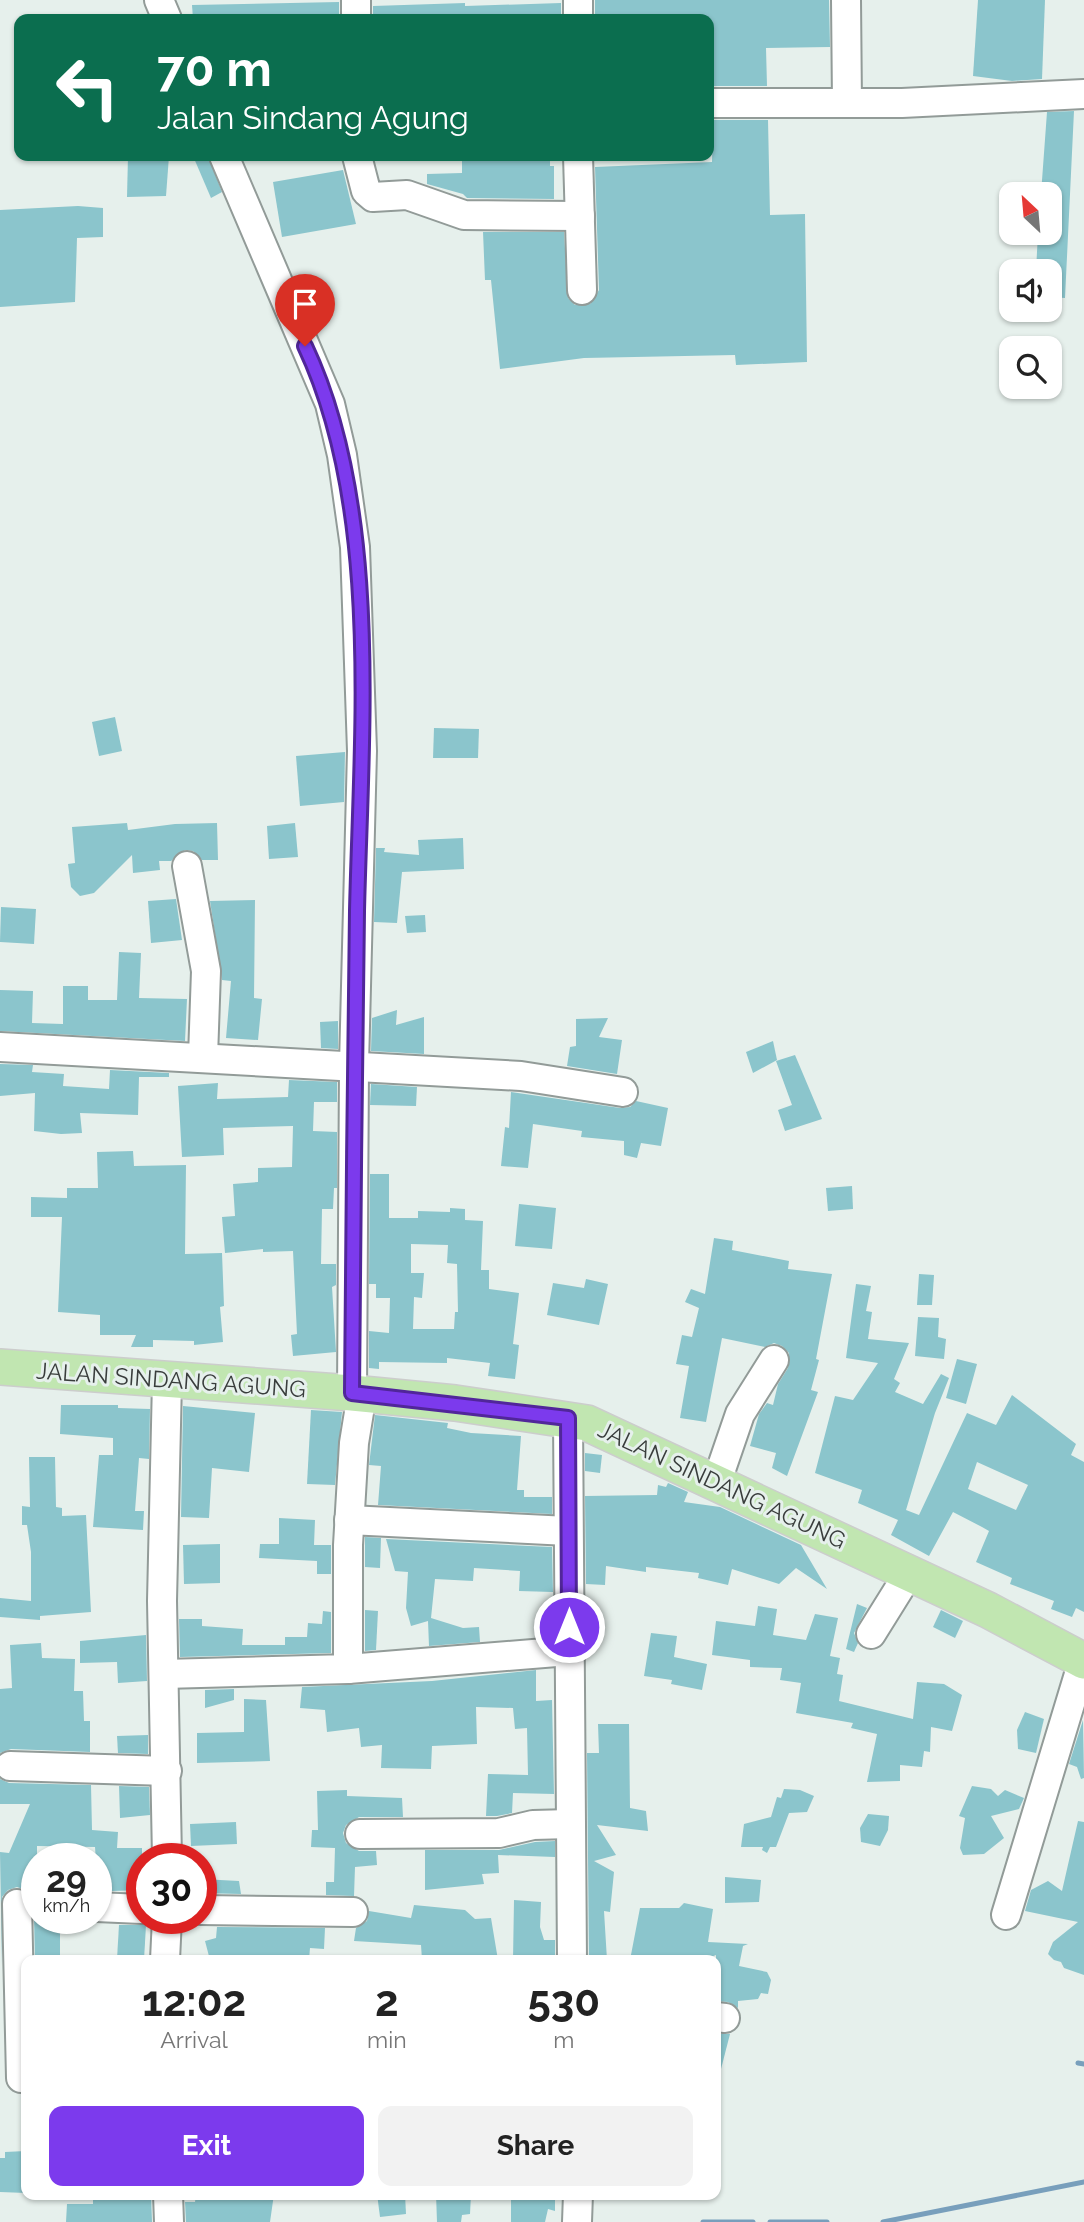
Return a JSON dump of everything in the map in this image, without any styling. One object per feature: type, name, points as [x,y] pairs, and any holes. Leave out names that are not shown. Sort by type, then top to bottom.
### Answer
[{"type":"main road","name":"JALAN SINDANG AGUNG","points":[[0,1367],[357,1394],[568,1418],[614,1433],[717,1481],[1084,1661]]},
{"type":"street","points":[[846,0],[847,103]]},
{"type":"street","points":[[714,103],[847,103],[1084,94]]},
{"type":"street","points":[[226,161],[330,404],[342,455],[356,565],[362,751],[355,1065],[357,1394],[349,1520],[348,1669]]},
{"type":"street","points":[[358,161],[366,191],[373,197],[407,195],[464,215],[580,216]]},
{"type":"street","points":[[578,161],[582,290]]},
{"type":"street","points":[[187,866],[206,971],[203,1057]]},
{"type":"street","points":[[0,1047],[521,1076],[623,1092]]},
{"type":"street","points":[[717,1481],[740,1414],[774,1360]]},
{"type":"street","points":[[167,1381],[164,1674],[167,1843]]},
{"type":"street","points":[[568,1418],[572,1955]]},
{"type":"street","points":[[349,1520],[568,1531]]},
{"type":"street","points":[[871,1634],[909,1573]]},
{"type":"street","points":[[164,1674],[348,1669],[569,1651]]},
{"type":"street","points":[[1006,1915],[1084,1661]]},
{"type":"street","points":[[10,1766],[167,1771]]},
{"type":"street","points":[[360,1834],[499,1833],[533,1825],[569,1825]]},
{"type":"street","points":[[18,1904],[21,2078]]},
{"type":"street","points":[[217,1910],[353,1912]]},
{"type":"street","points":[[165,1955],[166,1934]]},
{"type":"street","points":[[168,2200],[169,2222]]},
{"type":"street","points":[[577,2222],[578,2200]]},
{"type":"building","points":[[595,0],[829,0],[830,47],[766,48],[767,86],[714,86],[714,14],[595,14]]},
{"type":"building","points":[[978,0],[1045,0],[1042,79],[1012,81],[973,76]]},
{"type":"building","points":[[339,2],[339,14],[193,14],[192,5]]},
{"type":"building","points":[[561,3],[561,14],[373,14],[373,6]]},
{"type":"building","points":[[1074,111],[1065,298],[1062,298],[1062,259],[1037,259],[1037,245],[1062,245],[1062,182],[1042,182],[1047,112]]},
{"type":"building","points":[[714,120],[768,120],[770,215],[805,214],[807,362],[736,365],[735,355],[584,358],[500,369],[491,280],[485,280],[483,232],[564,232],[568,298],[575,305],[590,304],[599,290],[595,167],[712,162]]},
{"type":"building","points":[[128,161],[169,161],[166,196],[127,197]]},
{"type":"building","points":[[195,161],[210,161],[222,192],[211,198]]},
{"type":"building","points":[[462,161],[550,161],[550,166],[554,166],[554,199],[467,198],[463,194],[427,184],[427,174],[462,173]]},
{"type":"building","points":[[343,170],[356,224],[282,237],[273,182]]},
{"type":"building","points":[[78,206],[103,208],[103,237],[77,238],[75,302],[0,307],[0,210]]},
{"type":"building","points":[[115,717],[122,751],[99,756],[92,722]]},
{"type":"building","points":[[434,728],[479,729],[478,758],[433,758]]},
{"type":"building","points":[[345,752],[344,802],[300,806],[296,756]]},
{"type":"building","points":[[127,823],[128,830],[175,824],[217,823],[218,860],[202,860],[193,851],[185,850],[171,861],[159,861],[160,870],[133,873],[132,855],[94,893],[80,896],[71,887],[68,864],[75,863],[72,827]]},
{"type":"building","points":[[295,823],[298,857],[269,859],[267,826]]},
{"type":"building","points":[[463,838],[464,869],[402,872],[397,923],[374,922],[376,848],[385,848],[384,852],[419,855],[418,840]]},
{"type":"building","points":[[176,899],[182,940],[151,943],[148,901]]},
{"type":"building","points":[[255,900],[254,998],[262,999],[258,1040],[226,1038],[231,981],[222,980],[210,901]]},
{"type":"building","points":[[1,907],[36,909],[34,944],[0,942]]},
{"type":"building","points":[[425,915],[426,932],[407,933],[405,916]]},
{"type":"building","points":[[119,952],[141,953],[139,998],[187,999],[185,1041],[0,1031],[0,990],[33,991],[32,1023],[63,1024],[63,986],[88,986],[88,1000],[117,1000]]},
{"type":"building","points":[[397,1010],[396,1025],[424,1017],[424,1054],[371,1051],[372,1018]]},
{"type":"building","points":[[608,1018],[599,1037],[622,1040],[617,1074],[567,1066],[570,1047],[576,1046],[576,1019]]},
{"type":"building","points":[[338,1021],[338,1049],[321,1048],[320,1022]]},
{"type":"building","points":[[773,1041],[777,1060],[753,1073],[746,1052]]},
{"type":"building","points":[[795,1055],[822,1119],[785,1131],[778,1110],[792,1105],[776,1061]]},
{"type":"building","points":[[0,1064],[33,1065],[32,1072],[64,1074],[63,1086],[109,1089],[110,1070],[169,1073],[169,1077],[139,1077],[138,1115],[80,1113],[82,1133],[61,1134],[34,1131],[35,1093],[0,1096]]},
{"type":"building","points":[[289,1080],[337,1082],[337,1102],[314,1102],[313,1131],[337,1132],[337,1188],[334,1188],[333,1209],[322,1209],[321,1264],[336,1264],[336,1285],[332,1287],[336,1352],[293,1356],[291,1335],[297,1334],[293,1251],[263,1252],[263,1249],[225,1253],[222,1217],[235,1216],[233,1184],[258,1182],[258,1168],[292,1167],[293,1126],[223,1128],[224,1155],[182,1157],[178,1086],[218,1083],[217,1099],[288,1097]]},
{"type":"building","points":[[371,1084],[417,1087],[416,1106],[370,1105]]},
{"type":"building","points":[[511,1092],[620,1108],[630,1107],[636,1101],[668,1108],[661,1146],[641,1143],[637,1158],[624,1155],[624,1141],[581,1137],[582,1131],[533,1124],[528,1168],[501,1166],[505,1127],[509,1128]]},
{"type":"building","points":[[133,1151],[134,1166],[186,1165],[185,1254],[222,1253],[224,1306],[220,1307],[223,1342],[194,1345],[194,1341],[153,1340],[153,1347],[131,1347],[136,1335],[100,1335],[100,1315],[58,1312],[62,1217],[31,1217],[31,1197],[67,1198],[67,1188],[98,1188],[97,1152]]},
{"type":"building","points":[[370,1174],[389,1174],[389,1218],[418,1218],[418,1211],[450,1212],[450,1208],[465,1209],[465,1220],[483,1221],[481,1270],[489,1270],[489,1289],[519,1293],[513,1344],[519,1345],[515,1379],[488,1376],[490,1363],[447,1358],[447,1363],[379,1362],[379,1369],[369,1368],[369,1331],[389,1333],[390,1298],[376,1298],[376,1284],[369,1284]],"holes":[[[411,1244],[448,1245],[447,1263],[457,1264],[458,1312],[455,1312],[454,1329],[413,1329],[414,1297],[422,1298],[424,1273],[411,1273]]]},
{"type":"building","points":[[852,1186],[853,1209],[828,1211],[826,1188]]},
{"type":"building","points":[[519,1204],[556,1208],[552,1249],[515,1246]]},
{"type":"building","points":[[714,1238],[733,1241],[732,1250],[789,1261],[788,1269],[832,1274],[816,1359],[819,1360],[811,1390],[818,1392],[787,1476],[772,1468],[776,1453],[750,1446],[759,1414],[767,1403],[773,1405],[778,1384],[788,1368],[789,1353],[782,1346],[774,1343],[765,1347],[722,1338],[706,1422],[680,1418],[689,1366],[676,1364],[682,1335],[692,1337],[699,1308],[685,1302],[691,1289],[705,1294]]},
{"type":"building","points":[[919,1274],[934,1275],[932,1305],[917,1305]]},
{"type":"building","points":[[586,1279],[608,1284],[599,1325],[547,1315],[553,1283],[584,1288]]},
{"type":"building","points":[[856,1284],[871,1286],[866,1311],[872,1312],[868,1339],[909,1343],[894,1379],[900,1383],[895,1392],[923,1404],[941,1374],[949,1378],[935,1413],[906,1510],[919,1515],[967,1413],[996,1425],[1012,1395],[1076,1444],[1071,1455],[1084,1462],[1084,1612],[1076,1608],[1072,1617],[1051,1609],[1054,1601],[1010,1584],[1012,1578],[976,1562],[989,1531],[953,1512],[929,1556],[891,1535],[898,1520],[858,1503],[862,1490],[815,1473],[835,1396],[853,1400],[878,1363],[846,1358]],"holes":[[[977,1462],[1028,1485],[1016,1510],[968,1489]]]},
{"type":"building","points":[[918,1317],[939,1318],[938,1337],[946,1339],[944,1359],[915,1356]]},
{"type":"building","points":[[957,1359],[977,1364],[966,1404],[946,1398]]},
{"type":"building","points":[[61,1405],[118,1405],[118,1408],[150,1409],[149,1459],[139,1458],[135,1511],[144,1511],[143,1530],[93,1527],[99,1455],[113,1455],[113,1438],[60,1434]]},
{"type":"building","points":[[183,1406],[255,1413],[249,1472],[212,1468],[209,1518],[181,1517]]},
{"type":"building","points":[[311,1410],[342,1412],[335,1485],[307,1484]]},
{"type":"building","points":[[375,1415],[448,1423],[447,1428],[471,1433],[521,1436],[517,1490],[524,1490],[524,1497],[552,1497],[552,1514],[378,1505],[381,1466],[369,1465]]},
{"type":"building","points":[[585,1453],[602,1455],[600,1473],[585,1471]]},
{"type":"building","points":[[29,1457],[55,1457],[56,1507],[62,1508],[62,1516],[86,1515],[91,1612],[40,1616],[40,1620],[0,1617],[0,1598],[31,1601],[31,1552],[27,1525],[22,1525],[22,1506],[30,1507]]},
{"type":"building","points":[[668,1483],[688,1492],[684,1502],[720,1507],[801,1545],[827,1589],[796,1568],[779,1584],[732,1569],[728,1585],[698,1578],[699,1573],[646,1567],[646,1572],[606,1566],[605,1585],[586,1584],[585,1496],[657,1495],[658,1485],[666,1487]]},
{"type":"building","points":[[279,1518],[315,1520],[314,1545],[331,1545],[331,1574],[317,1574],[317,1561],[259,1558],[260,1544],[279,1544]]},
{"type":"building","points":[[365,1537],[381,1538],[380,1568],[365,1567]]},
{"type":"building","points":[[386,1539],[552,1547],[553,1592],[519,1591],[520,1571],[474,1568],[473,1581],[435,1579],[431,1618],[463,1628],[479,1627],[480,1642],[429,1646],[428,1621],[411,1626],[406,1608],[408,1572],[395,1571]]},
{"type":"building","points":[[220,1544],[220,1583],[184,1584],[183,1545]]},
{"type":"building","points":[[857,1604],[867,1608],[854,1633],[858,1643],[854,1652],[846,1649]]},
{"type":"building","points":[[593,1606],[593,1652],[586,1652],[586,1608]]},
{"type":"building","points":[[758,1606],[777,1609],[773,1635],[806,1640],[815,1614],[838,1618],[830,1656],[840,1658],[837,1674],[843,1675],[839,1701],[913,1719],[917,1682],[944,1684],[962,1695],[952,1731],[931,1727],[930,1752],[924,1751],[922,1767],[900,1765],[900,1781],[867,1782],[877,1734],[851,1728],[853,1723],[796,1713],[801,1683],[780,1680],[782,1668],[750,1667],[750,1660],[712,1655],[716,1621],[755,1626]]},
{"type":"building","points":[[365,1610],[378,1611],[376,1650],[365,1651]]},
{"type":"building","points":[[941,1610],[963,1621],[955,1638],[933,1627]]},
{"type":"building","points":[[323,1611],[331,1612],[331,1653],[180,1657],[179,1619],[202,1619],[202,1626],[243,1629],[242,1645],[285,1645],[285,1637],[307,1637],[308,1623],[322,1624]]},
{"type":"building","points":[[651,1633],[677,1636],[674,1657],[707,1664],[702,1690],[671,1684],[672,1680],[644,1676]]},
{"type":"building","points":[[146,1635],[147,1681],[118,1683],[117,1662],[80,1663],[80,1641]]},
{"type":"building","points":[[41,1643],[42,1658],[75,1659],[74,1691],[83,1691],[84,1721],[90,1721],[90,1752],[11,1749],[0,1753],[0,1689],[12,1688],[10,1645]]},
{"type":"building","points":[[536,1670],[536,1701],[552,1700],[554,1794],[513,1793],[512,1813],[497,1816],[486,1816],[488,1774],[528,1775],[527,1728],[515,1729],[513,1708],[476,1707],[477,1744],[432,1746],[431,1769],[381,1768],[382,1745],[361,1747],[359,1728],[327,1732],[325,1710],[300,1708],[302,1687],[432,1681]]},
{"type":"building","points":[[234,1689],[234,1700],[205,1708],[205,1690]]},
{"type":"building","points":[[244,1699],[266,1700],[270,1761],[197,1763],[197,1733],[244,1732]]},
{"type":"building","points":[[1025,1712],[1044,1719],[1036,1753],[1018,1749],[1017,1730]]},
{"type":"building","points":[[1083,1720],[1084,1778],[1081,1779],[1077,1767],[1069,1764]]},
{"type":"building","points":[[598,1724],[629,1724],[630,1808],[646,1811],[648,1831],[597,1825],[616,1855],[594,1861],[614,1872],[610,1912],[604,1911],[607,1955],[589,1955],[587,1753],[599,1753]]},
{"type":"building","points":[[148,1735],[148,1754],[118,1753],[117,1736]]},
{"type":"building","points":[[0,1779],[9,1783],[91,1785],[92,1830],[118,1832],[117,1848],[126,1848],[126,1891],[113,1891],[112,1843],[21,1843],[21,1888],[8,1890],[2,1897],[2,1966],[0,1852],[9,1853],[30,1804],[0,1804]]},
{"type":"building","points":[[119,1786],[149,1787],[150,1815],[120,1818]]},
{"type":"building","points":[[972,1786],[991,1789],[998,1796],[1005,1790],[1024,1798],[1019,1809],[991,1816],[1004,1838],[984,1854],[963,1855],[960,1848],[965,1818],[959,1816]]},
{"type":"building","points":[[784,1789],[800,1790],[814,1796],[807,1812],[789,1813],[776,1847],[770,1847],[767,1853],[762,1850],[763,1847],[741,1847],[744,1824],[771,1817],[777,1797],[781,1798]]},
{"type":"building","points":[[347,1790],[347,1796],[402,1798],[403,1817],[359,1817],[346,1825],[343,1833],[346,1843],[359,1851],[376,1851],[377,1865],[355,1867],[354,1896],[326,1895],[326,1882],[334,1882],[335,1848],[311,1847],[312,1830],[318,1830],[317,1791]]},
{"type":"building","points":[[868,1814],[889,1816],[888,1830],[880,1846],[861,1842],[860,1828]]},
{"type":"building","points":[[1078,1821],[1084,1822],[1084,1975],[1064,1968],[1061,1962],[1048,1954],[1053,1942],[1078,1922],[1025,1911],[1031,1890],[1048,1881],[1062,1891]]},
{"type":"building","points":[[236,1822],[237,1844],[191,1843],[190,1824]]},
{"type":"building","points":[[555,1841],[555,1857],[498,1855],[499,1873],[482,1874],[484,1884],[425,1890],[425,1850],[499,1850],[535,1842]]},
{"type":"building","points":[[725,1877],[761,1880],[759,1902],[725,1903]]},
{"type":"building","points":[[217,1880],[239,1881],[241,1894],[217,1893]]},
{"type":"building","points":[[514,1900],[541,1902],[540,1927],[544,1940],[555,1940],[555,1955],[513,1955]]},
{"type":"building","points":[[684,1903],[713,1909],[708,1942],[748,1944],[743,1946],[739,1966],[767,1972],[771,1980],[768,1994],[761,1993],[758,1999],[738,2001],[738,2008],[721,2001],[721,1955],[631,1955],[640,1908],[679,1908]]},
{"type":"building","points":[[414,1905],[465,1910],[475,1919],[491,1918],[497,1955],[422,1955],[421,1945],[354,1941],[356,1928],[367,1921],[369,1911],[411,1918]]},
{"type":"building","points":[[119,1925],[126,1925],[126,1934],[145,1934],[144,1955],[117,1955]]},
{"type":"building","points":[[217,1927],[325,1928],[324,1949],[310,1948],[309,1955],[209,1955],[205,1941],[216,1938]]},
{"type":"building","points":[[34,1934],[60,1934],[60,1955],[35,1955]]},
{"type":"building","points":[[721,2034],[730,2034],[721,2069]]},
{"type":"building","points":[[21,2151],[21,2193],[0,2192],[0,2158],[5,2158],[5,2152]]},
{"type":"building","points":[[93,2200],[151,2200],[152,2222],[66,2222],[67,2204],[93,2204]]},
{"type":"building","points":[[273,2200],[270,2222],[186,2222],[185,2202]]},
{"type":"building","points":[[378,2200],[405,2200],[406,2214],[380,2217]]},
{"type":"building","points":[[436,2200],[471,2200],[470,2214],[462,2215],[461,2222],[437,2222]]},
{"type":"building","points":[[511,2200],[555,2200],[555,2211],[548,2209],[545,2222],[511,2222]]},
{"type":"waterway","points":[[1078,2063],[1084,2064]]},
{"type":"waterway","points":[[883,2222],[1084,2182]]},
{"type":"waterway","points":[[703,2222],[753,2222]]},
{"type":"waterway","points":[[770,2222],[827,2222]]},
{"type":"route","points":[[305,346],[324,386],[338,433],[355,547],[359,604],[362,751],[357,910],[352,1393],[568,1418],[569,1627]]}]
